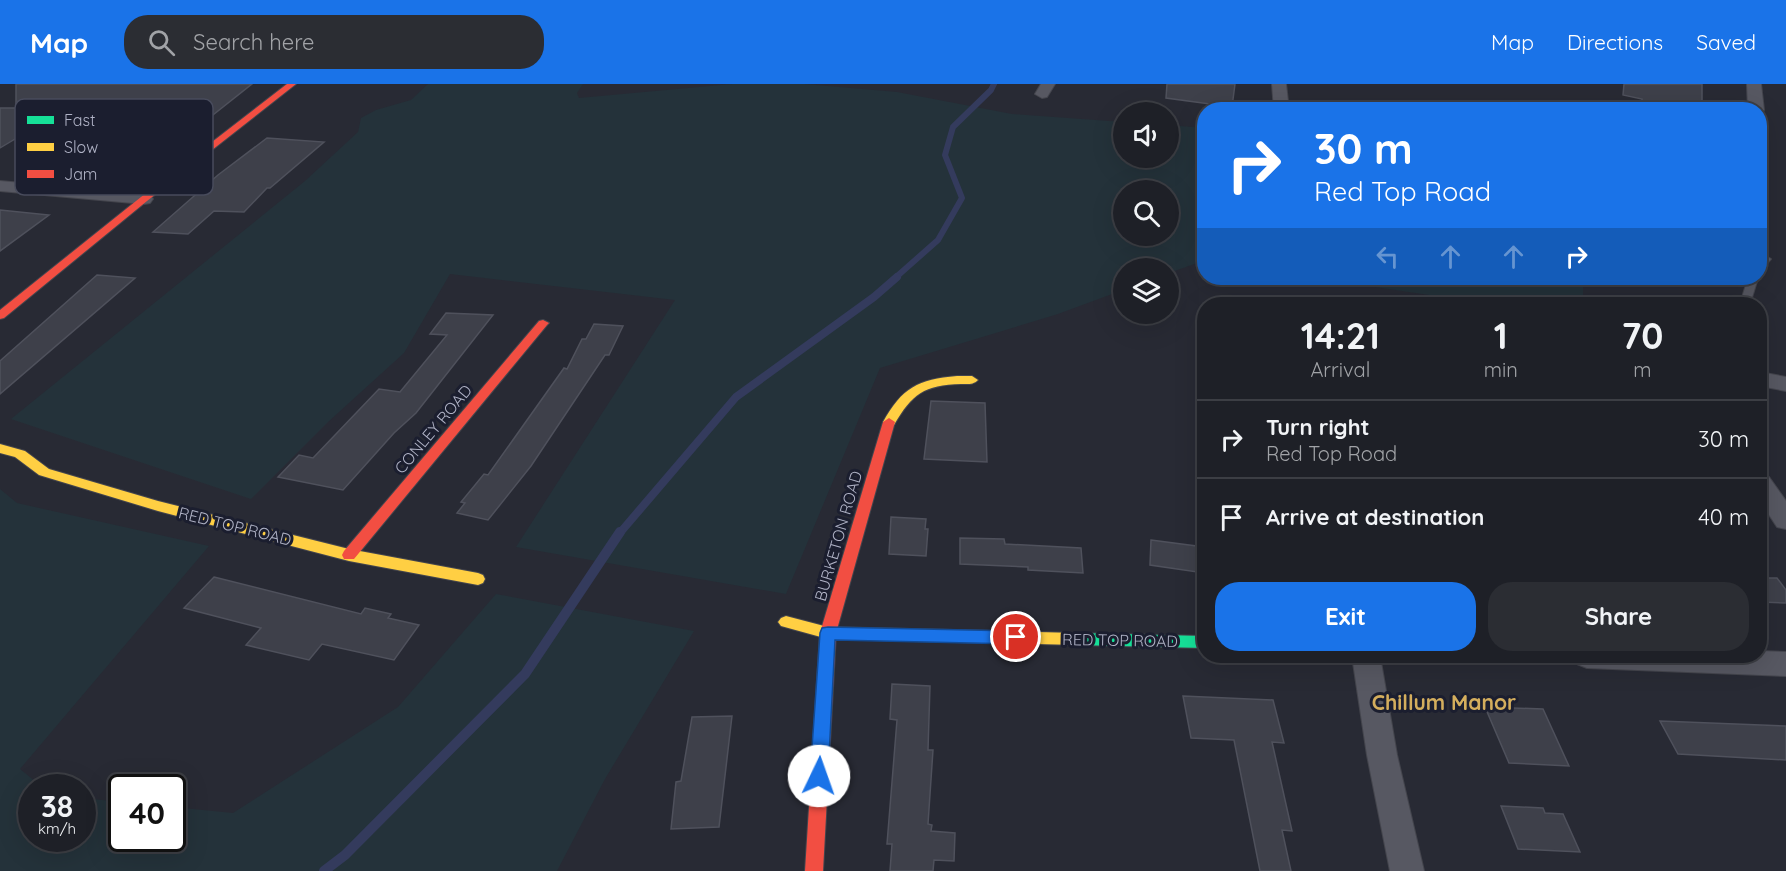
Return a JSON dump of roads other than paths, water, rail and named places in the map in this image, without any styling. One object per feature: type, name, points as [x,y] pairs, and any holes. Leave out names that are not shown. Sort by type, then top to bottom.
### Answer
[{"type":"street","points":[[213,145],[292,84]]},
{"type":"street","points":[[1279,84],[1281,102]]},
{"type":"street","points":[[1754,84],[1755,102]]},
{"type":"street","points":[[0,186],[15,187]]},
{"type":"street","points":[[100,195],[144,199]]},
{"type":"street","points":[[0,315],[149,195]]},
{"type":"street","name":"CONLEY ROAD","points":[[349,555],[543,323]]},
{"type":"street","points":[[1767,377],[1786,384]]},
{"type":"street","name":"BURKETON ROAD","points":[[814,871],[828,633],[893,412],[899,402],[921,384],[940,379],[972,380]]},
{"type":"street","name":"RED TOP ROAD","points":[[0,448],[20,454],[44,472],[158,506],[349,555],[478,579]]},
{"type":"street","points":[[1767,493],[1786,520]]},
{"type":"street","name":"RED TOP ROAD","points":[[786,622],[828,633],[1197,642]]},
{"type":"street","points":[[1367,663],[1382,755],[1407,871]]},
{"type":"street","points":[[1761,663],[1786,664]]},
{"type":"waterway","points":[[895,278],[938,240],[962,198],[945,155],[953,127],[991,90],[994,84]]},
{"type":"waterway","points":[[619,534],[736,397],[874,297],[897,277]]},
{"type":"waterway","points":[[324,871],[345,855],[525,674],[620,532]]},
{"type":"district","name":"Chillum Manor","points":[[1444,702]]}]
